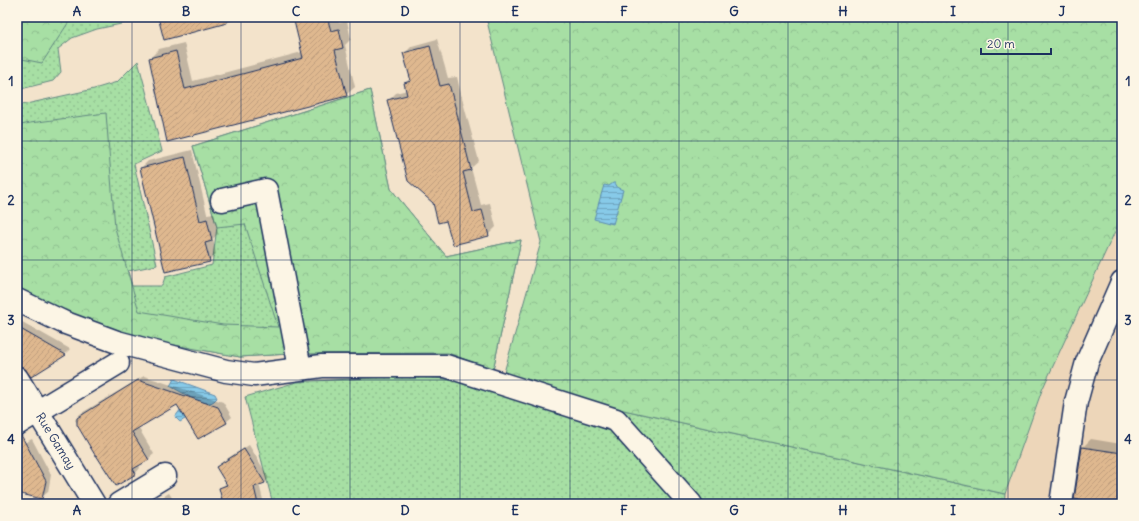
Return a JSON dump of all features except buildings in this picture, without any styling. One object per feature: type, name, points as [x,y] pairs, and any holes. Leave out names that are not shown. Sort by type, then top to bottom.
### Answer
[{"type":"lane","points":[[222,200],[266,190],[300,368]]},
{"type":"lane","points":[[1061,504],[1076,402],[1087,362],[1122,282]]},
{"type":"lane","points":[[17,300],[63,322],[117,342],[226,371],[254,375],[322,366],[446,366],[616,420],[690,504]]},
{"type":"lane","points":[[17,424],[118,362]]},
{"type":"lane","name":"Rue Gamay","points":[[17,378],[94,504]]},
{"type":"lane","points":[[119,504],[165,476]]},
{"type":"shaded area","points":[[1122,208],[1122,504],[1004,504],[1005,494],[1042,390],[1117,227]]},
{"type":"green space","points":[[17,17],[141,17],[121,24],[97,29],[72,38],[58,49],[61,72],[53,81],[17,90]]},
{"type":"green space","points":[[17,17],[72,17],[42,63],[17,58]]},
{"type":"green space","points":[[486,17],[1122,17],[1122,208],[1117,227],[1042,390],[1005,494],[501,383],[541,242]]},
{"type":"green space","points":[[138,61],[162,151],[134,164],[157,265],[128,271],[132,286],[162,286],[165,277],[212,265],[217,227],[193,146],[370,90],[391,189],[446,256],[521,240],[493,370],[448,353],[289,354],[240,357],[147,340],[17,290],[17,106],[94,89],[117,82]]},
{"type":"green space","points":[[370,90],[391,189],[446,256],[521,240],[493,370],[448,353],[289,354],[240,357],[147,340],[83,322],[17,290],[17,126],[106,113],[115,228],[139,311],[223,325],[278,327],[245,224],[217,227],[193,146]]},
{"type":"green space","points":[[405,376],[501,383],[1005,494],[1004,504],[273,504],[245,397],[297,382]]},
{"type":"water","points":[[615,183],[618,188],[623,190],[613,224],[594,219],[604,185],[609,186]]},
{"type":"water","points":[[174,379],[215,394],[217,398],[180,422],[175,417],[190,397],[170,386]]}]
